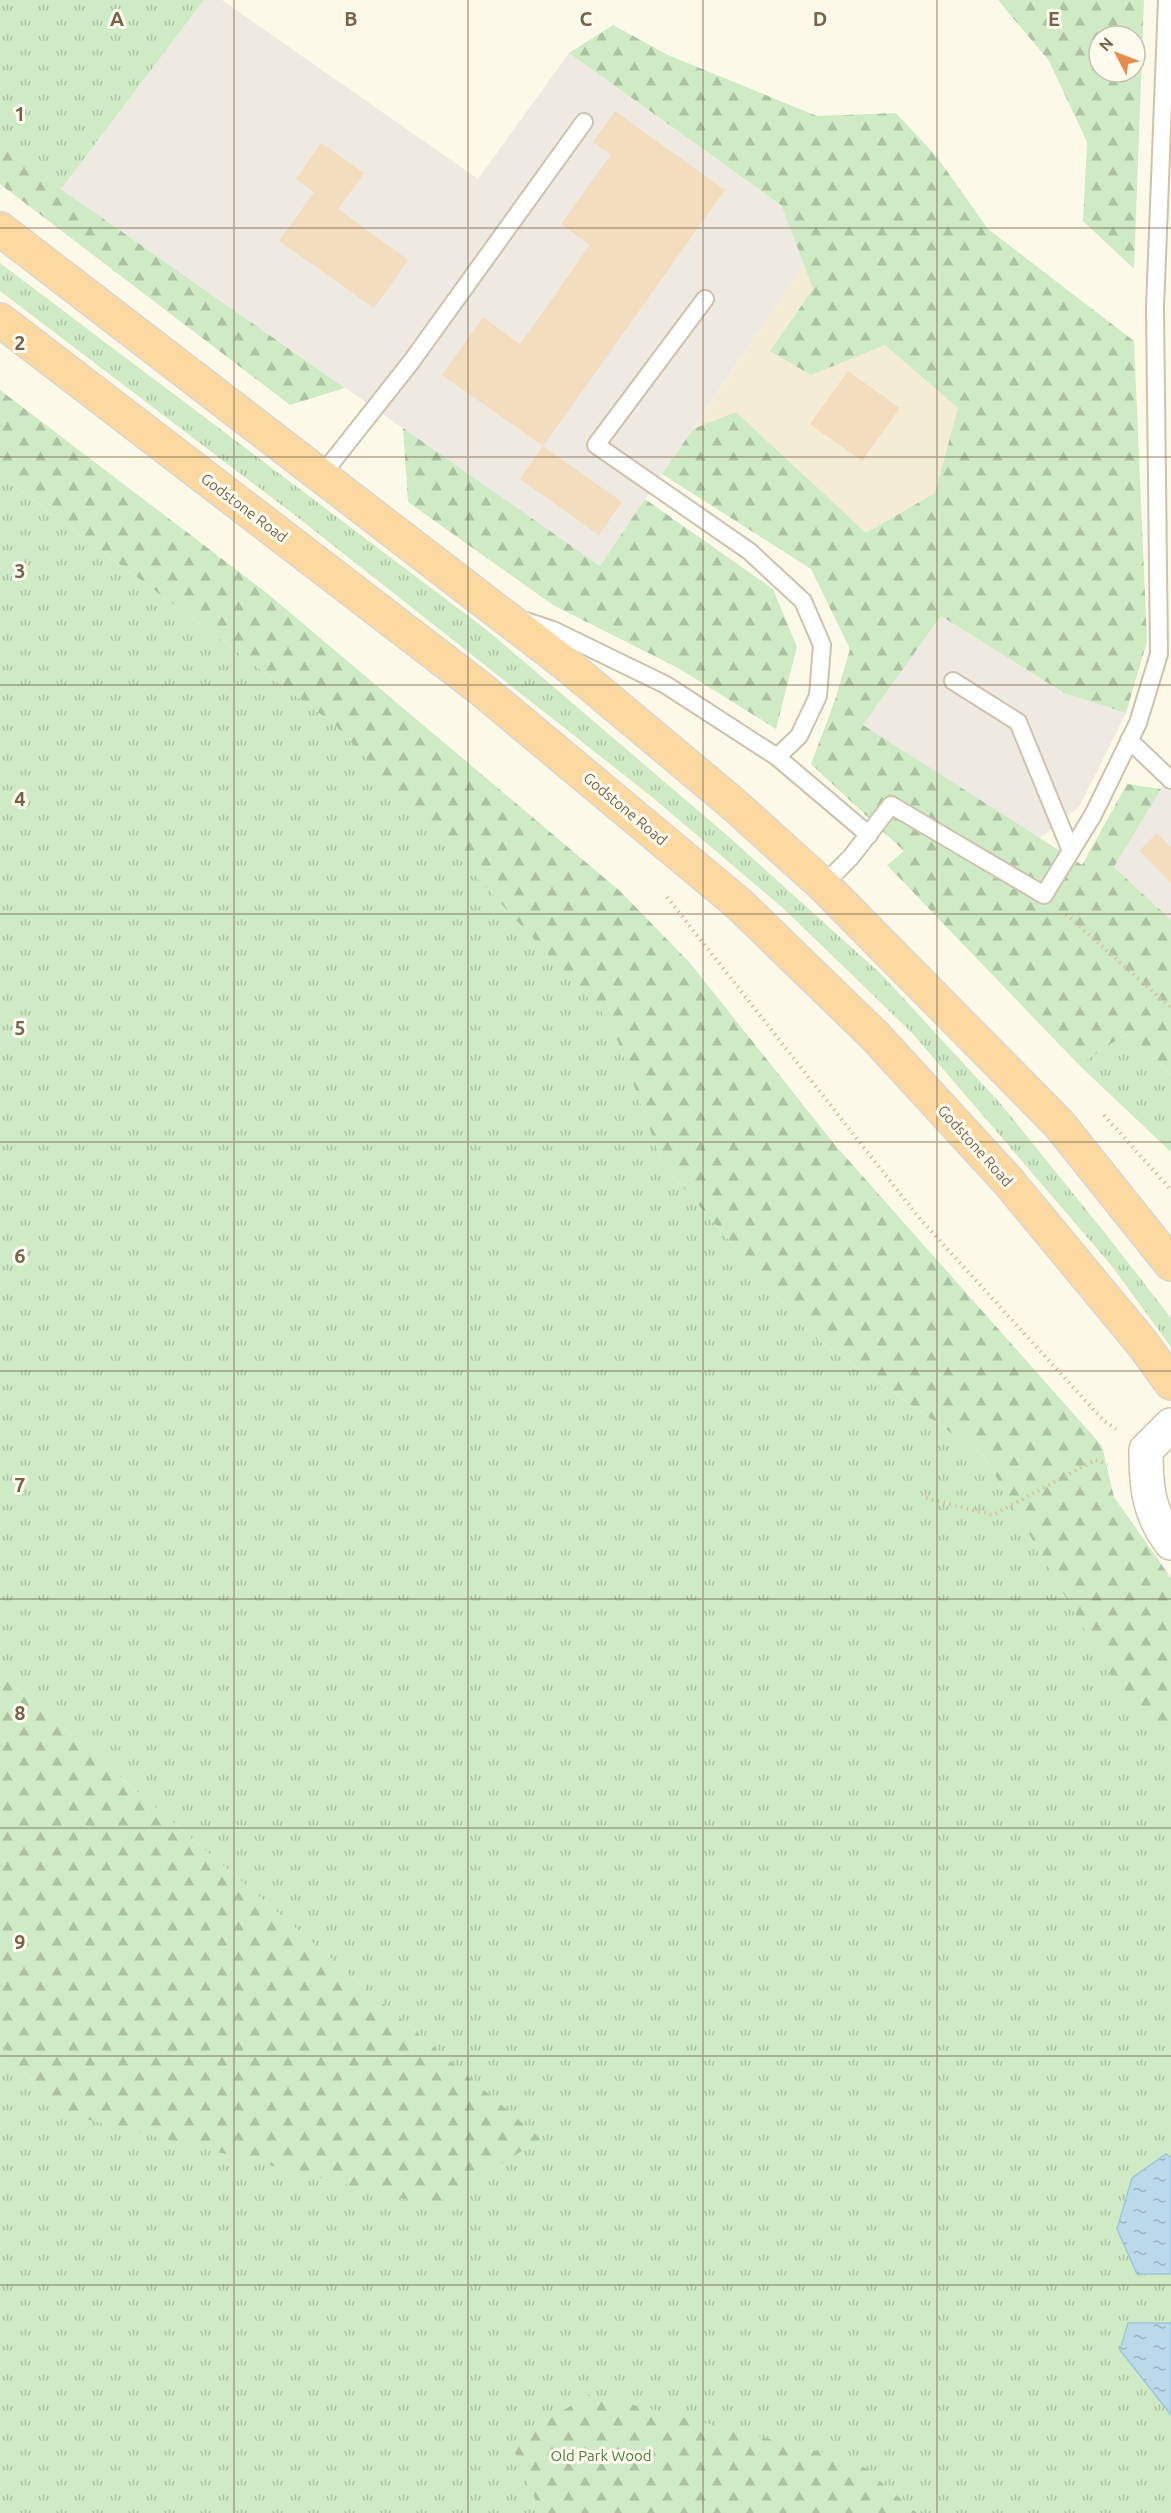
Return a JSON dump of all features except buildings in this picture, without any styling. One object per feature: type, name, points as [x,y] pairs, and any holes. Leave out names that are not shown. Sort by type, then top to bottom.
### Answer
[{"type":"highway","points":[[0,229],[566,664],[731,802],[824,885],[1059,1124],[1171,1264]]},
{"type":"highway","name":"Godstone Road","points":[[0,320],[471,682],[739,904],[875,1036],[1008,1181],[1142,1343],[1171,1383]]},
{"type":"street","points":[[1171,1425],[1146,1463],[1146,1490],[1162,1530],[1171,1543]]},
{"type":"lane","points":[[824,885],[891,806],[1044,895],[1093,816],[1138,723],[1159,654],[1155,308],[1167,0]]},
{"type":"lane","points":[[321,476],[411,362],[584,122]]},
{"type":"lane","points":[[705,299],[596,445],[749,551],[803,601],[822,645],[818,696],[799,736],[777,758]]},
{"type":"lane","points":[[496,611],[553,630],[666,685],[777,758],[869,834]]},
{"type":"lane","points":[[953,681],[1018,722],[1071,851]]},
{"type":"lane","points":[[1129,740],[1171,780]]},
{"type":"path","points":[[665,894],[920,1219],[1104,1421],[1146,1463]]},
{"type":"path","points":[[1044,895],[1171,1008]]},
{"type":"path","points":[[926,1498],[993,1515],[1095,1460],[1146,1463]]},
{"type":"shaded area","points":[[204,0],[222,0],[478,179],[569,53],[823,236],[600,566],[61,189]]},
{"type":"shaded area","points":[[823,236],[1062,404],[920,609],[693,429]]},
{"type":"shaded area","points":[[941,616],[1064,693],[1126,713],[1079,807],[1039,839],[863,725]]},
{"type":"shaded area","points":[[1171,772],[1171,920],[1114,867]]},
{"type":"green space","points":[[0,0],[204,0],[61,189],[0,142]]},
{"type":"green space","points":[[998,0],[1144,0],[1143,24],[1087,24],[1087,84],[1141,84],[1134,269],[1083,221],[1087,142],[1049,61]]},
{"type":"green space","points":[[613,25],[668,55],[817,116],[896,113],[937,157],[988,229],[1134,341],[1147,641],[1126,713],[1064,693],[941,616],[863,725],[1082,865],[1127,784],[1161,789],[1114,867],[1171,920],[1171,1075],[1126,1034],[1079,1065],[887,865],[904,851],[811,764],[835,700],[850,649],[811,569],[662,474],[693,429],[736,412],[866,533],[935,493],[958,408],[885,345],[811,375],[770,351],[813,289],[782,206],[569,53]]},
{"type":"green space","points":[[0,141],[61,189],[345,388],[290,405],[0,184]]},
{"type":"green space","points":[[0,263],[488,631],[729,837],[881,974],[1000,1103],[1105,1233],[1171,1318],[1171,1347],[1111,1265],[912,1033],[784,909],[652,797],[292,513],[0,291]]},
{"type":"green space","points":[[0,390],[268,594],[621,892],[690,963],[835,1145],[1102,1446],[1114,1497],[1171,1578],[1171,1749],[1134,1715],[984,1456],[811,1335],[662,1163],[611,1022],[335,725],[0,475]]},
{"type":"green space","points":[[403,428],[600,566],[645,499],[773,589],[797,647],[776,729],[678,668],[553,605],[408,502]]},
{"type":"green space","points":[[0,475],[335,725],[611,1021],[662,1163],[811,1335],[984,1456],[1134,1714],[1171,1749],[1171,2513],[917,2513],[857,2461],[512,2443],[541,2513],[0,2513],[0,2043],[58,2112],[541,2139],[0,1674]]},
{"type":"green space","points":[[1126,1034],[1171,1075],[1171,1152],[1079,1065]]},
{"type":"green space","points":[[0,1674],[541,2139],[433,2206],[58,2112],[0,2043]]},
{"type":"green space","name":"Old Park Wood","points":[[590,2394],[857,2461],[917,2513],[541,2513],[511,2443]]},
{"type":"water","points":[[1166,2154],[1171,2157],[1171,2274],[1137,2274],[1117,2229],[1132,2178]]},
{"type":"water","points":[[1128,2323],[1171,2323],[1171,2415],[1120,2350]]}]
